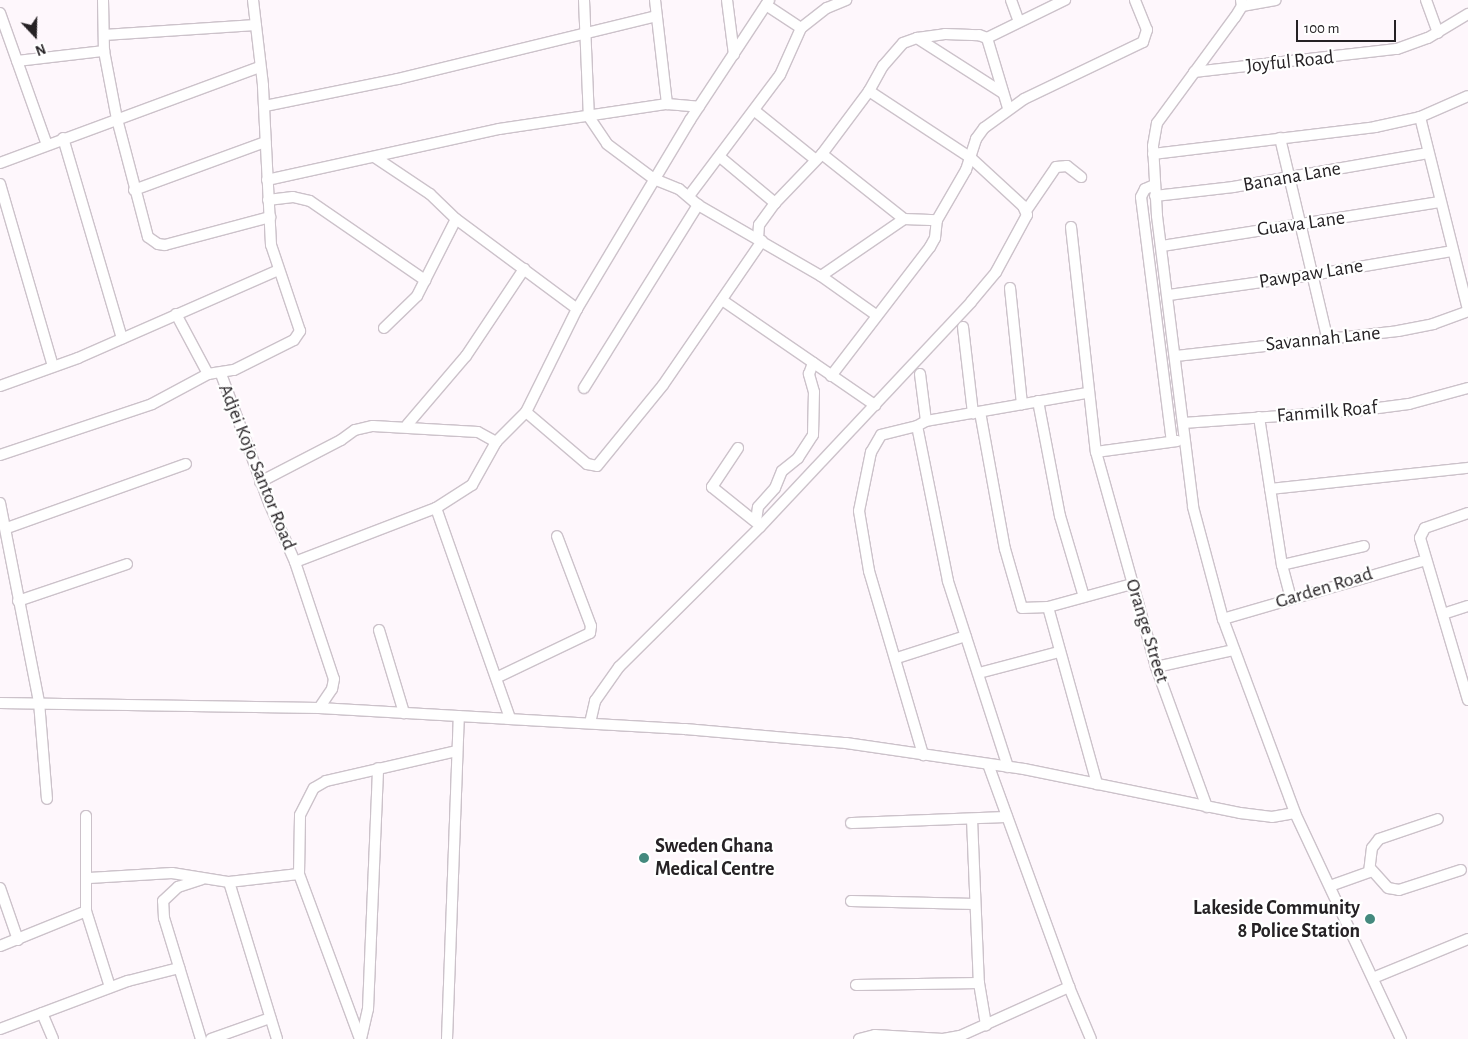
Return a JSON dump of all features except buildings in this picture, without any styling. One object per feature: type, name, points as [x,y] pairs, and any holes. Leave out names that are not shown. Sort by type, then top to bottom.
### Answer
[{"type":"street","points":[[103,0],[104,51],[117,120],[144,230],[158,244],[270,217]]},
{"type":"street","name":"Adjei Kojo Santor Road","points":[[253,0],[259,67],[265,106],[265,142],[271,245],[300,331],[294,340],[220,374],[260,482],[295,562],[334,679],[332,689],[319,708]]},
{"type":"street","points":[[584,0],[589,117],[611,148],[654,179],[689,196],[698,205],[821,276],[876,315]]},
{"type":"street","points":[[655,0],[667,104]]},
{"type":"street","points":[[727,0],[734,55]]},
{"type":"street","points":[[689,196],[755,111],[780,75],[801,28],[827,8],[846,0]]},
{"type":"street","points":[[1011,0],[1018,22]]},
{"type":"street","points":[[987,38],[1065,0]]},
{"type":"street","points":[[831,376],[876,315],[900,290],[935,238],[937,220],[971,158],[976,139],[984,128],[1008,108],[1143,42],[1146,30],[1135,0]]},
{"type":"street","points":[[1275,0],[1242,3],[1157,124],[1153,154],[1154,185],[1176,356],[1184,439],[1198,531],[1223,619],[1234,650],[1295,813],[1401,1039]]},
{"type":"street","points":[[1426,0],[1438,33]]},
{"type":"street","points":[[295,562],[436,508],[472,485],[496,442],[526,412],[577,310],[654,179],[768,3],[801,28]]},
{"type":"street","points":[[0,13],[47,145]]},
{"type":"street","name":"Joyful Road","points":[[1194,72],[1397,49],[1438,33],[1468,14]]},
{"type":"street","points":[[265,106],[398,79],[656,16]]},
{"type":"street","points":[[104,35],[256,25]]},
{"type":"street","points":[[526,412],[587,464],[597,466],[663,385],[722,300],[760,240],[759,225],[775,203],[819,157],[869,91],[894,51],[917,38],[953,34],[979,34],[987,38],[1008,108]]},
{"type":"street","points":[[917,38],[1003,93]]},
{"type":"street","points":[[17,61],[104,51]]},
{"type":"street","points":[[0,163],[63,138],[259,67]]},
{"type":"street","points":[[869,91],[971,158],[1026,211]]},
{"type":"street","points":[[1153,154],[1375,127],[1420,118],[1468,96]]},
{"type":"street","points":[[267,180],[376,158],[499,129],[667,104],[699,107]]},
{"type":"street","points":[[755,111],[904,219],[937,220]]},
{"type":"street","points":[[1420,118],[1468,310]]},
{"type":"street","points":[[63,138],[122,339]]},
{"type":"street","points":[[1280,138],[1327,337]]},
{"type":"street","points":[[134,190],[265,142]]},
{"type":"street","name":"Banana Lane","points":[[1155,196],[1290,178],[1428,153]]},
{"type":"street","points":[[720,156],[775,203]]},
{"type":"street","points":[[376,158],[430,194],[456,219],[577,310]]},
{"type":"street","points":[[590,723],[595,701],[618,667],[875,405],[996,272],[1026,211],[1056,167],[1067,166],[1081,177]]},
{"type":"street","points":[[0,184],[53,366]]},
{"type":"street","points":[[1154,185],[1145,188],[1141,197],[1172,442]]},
{"type":"street","points":[[268,200],[293,197],[310,201],[426,280]]},
{"type":"street","name":"Guava Lane","points":[[1162,246],[1440,202]]},
{"type":"street","points":[[584,388],[698,205]]},
{"type":"street","points":[[384,328],[404,311],[426,280],[456,219]]},
{"type":"street","points":[[821,276],[904,219]]},
{"type":"street","name":"Orange Street","points":[[1071,227],[1080,290],[1087,393],[1096,452],[1156,667],[1207,807]]},
{"type":"street","name":"Pawpaw Lane","points":[[1168,295],[1312,275],[1453,250]]},
{"type":"street","points":[[407,425],[466,356],[524,269]]},
{"type":"street","points":[[0,386],[122,339],[278,270]]},
{"type":"street","points":[[1010,288],[1022,404]]},
{"type":"street","points":[[722,300],[875,405]]},
{"type":"street","name":"Savannah Lane","points":[[1176,356],[1327,337],[1398,331],[1433,324],[1468,310]]},
{"type":"street","points":[[176,314],[208,374]]},
{"type":"street","points":[[963,327],[976,413],[1005,549],[1022,608],[1048,607],[1132,584]]},
{"type":"street","points":[[758,524],[758,507],[775,488],[782,471],[798,458],[813,435],[814,392],[809,374],[812,363]]},
{"type":"street","points":[[0,455],[152,404],[208,374],[220,374]]},
{"type":"street","points":[[920,374],[921,424],[948,581],[1008,767]]},
{"type":"street","name":"Fanmilk Roaf","points":[[1183,423],[1364,410],[1409,404],[1468,388]]},
{"type":"street","points":[[923,754],[897,658],[869,571],[859,511],[871,452],[881,435],[921,424],[1087,393]]},
{"type":"street","points":[[1038,401],[1060,516],[1084,597]]},
{"type":"street","points":[[1259,417],[1282,565],[1291,598]]},
{"type":"street","points":[[260,482],[341,440],[355,430],[407,425],[478,432],[496,442]]},
{"type":"street","points":[[1096,452],[1184,439]]},
{"type":"street","points":[[738,448],[712,487],[758,524]]},
{"type":"street","points":[[7,528],[186,464]]},
{"type":"street","points":[[1270,489],[1468,468]]},
{"type":"street","points":[[0,503],[7,528],[18,601],[39,702],[47,799]]},
{"type":"street","points":[[436,508],[498,677],[510,718]]},
{"type":"street","points":[[1468,513],[1420,532],[1426,560],[1468,700]]},
{"type":"street","points":[[498,677],[590,633],[591,626],[557,536]]},
{"type":"street","points":[[1282,565],[1364,546]]},
{"type":"street","name":"Garden Road","points":[[1223,619],[1426,560]]},
{"type":"street","points":[[18,601],[127,564]]},
{"type":"street","points":[[1443,614],[1468,606]]},
{"type":"street","points":[[1048,607],[1097,784]]},
{"type":"street","points":[[379,630],[404,713]]},
{"type":"street","points":[[897,658],[966,636]]},
{"type":"street","points":[[1156,667],[1234,650]]},
{"type":"street","points":[[979,673],[1060,652]]},
{"type":"street","points":[[0,703],[39,702],[319,708],[590,723],[846,743],[1008,767],[1207,807],[1272,817],[1295,813]]},
{"type":"street","points":[[447,1039],[459,716]]},
{"type":"street","points":[[360,1039],[299,874],[300,814],[314,788],[326,781],[457,751]]},
{"type":"street","points":[[988,764],[1069,987],[1091,1039]]},
{"type":"street","points":[[360,1039],[368,1009],[378,768]]},
{"type":"street","points":[[86,816],[89,878],[86,911],[110,987]]},
{"type":"street","points":[[851,823],[1007,817]]},
{"type":"street","points":[[972,818],[979,983],[986,1025]]},
{"type":"street","points":[[1438,819],[1375,841],[1372,848],[1371,869],[1388,888],[1399,890],[1461,870]]},
{"type":"street","points":[[1330,886],[1371,869]]},
{"type":"street","points":[[89,878],[172,873],[229,882],[299,874]]},
{"type":"street","points":[[201,1039],[164,918],[163,901],[178,886],[204,878]]},
{"type":"street","points":[[229,882],[277,1039]]},
{"type":"street","points":[[0,888],[18,940]]},
{"type":"street","points":[[851,901],[975,904]]},
{"type":"street","points":[[0,946],[86,911]]},
{"type":"street","points":[[1373,978],[1468,939]]},
{"type":"street","points":[[0,1030],[110,987],[179,968]]},
{"type":"street","points":[[856,986],[979,983]]},
{"type":"street","points":[[859,1039],[875,1035],[943,1039],[986,1025],[1069,987]]},
{"type":"street","points":[[42,1013],[53,1039]]},
{"type":"street","points":[[210,1039],[270,1018]]},
{"type":"place","name":"Sweden Ghana Medical Centre","points":[[644,858]]},
{"type":"place","name":"Lakeside Community 8 Police Station","points":[[1370,919]]}]
